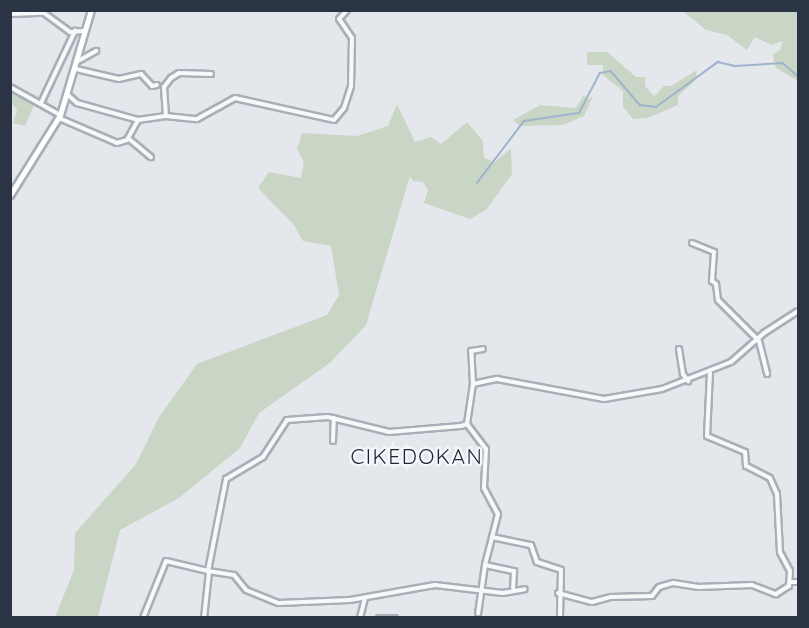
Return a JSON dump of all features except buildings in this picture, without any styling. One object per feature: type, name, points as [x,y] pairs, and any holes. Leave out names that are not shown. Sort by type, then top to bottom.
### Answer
[{"type":"main road","points":[[10,195],[60,117],[78,61],[83,31],[91,10]]},
{"type":"street","points":[[68,95],[77,103],[138,120],[166,116],[197,119],[230,99],[242,97],[334,120],[344,108],[351,86],[352,38],[339,19],[347,10]]},
{"type":"street","points":[[10,14],[44,13],[75,32],[83,31]]},
{"type":"street","points":[[41,103],[75,32]]},
{"type":"street","points":[[78,61],[96,51]]},
{"type":"street","points":[[75,69],[119,79],[141,74],[152,86],[157,85]]},
{"type":"street","points":[[166,116],[164,87],[171,78],[179,73],[211,74]]},
{"type":"street","points":[[10,87],[41,103],[60,117],[112,142],[128,138],[138,120]]},
{"type":"street","points":[[128,138],[151,158]]},
{"type":"street","points":[[692,243],[714,252],[712,281],[716,284],[718,300],[757,339],[767,374]]},
{"type":"street","points":[[473,384],[510,379],[604,399],[688,381],[731,362],[757,339],[798,313]]},
{"type":"street","points":[[467,424],[473,384],[471,351],[483,349]]},
{"type":"street","points":[[679,349],[683,374],[688,381]]},
{"type":"street","points":[[710,373],[707,436],[744,452],[746,465],[770,478],[777,494],[781,553],[789,568],[790,582]]},
{"type":"street","points":[[333,441],[334,418]]},
{"type":"street","points":[[204,618],[208,572],[228,477],[263,457],[287,420],[334,418],[389,432],[467,424],[474,429],[487,454],[484,488],[498,514],[484,565],[478,614]]},
{"type":"street","points":[[492,537],[531,545],[537,562],[560,568],[563,574],[558,593],[560,618]]},
{"type":"street","points":[[143,618],[165,561],[235,576],[246,590],[279,603],[365,598],[379,592],[435,585],[481,588],[503,593],[513,588],[525,589]]},
{"type":"street","points":[[484,565],[514,571],[513,588]]},
{"type":"street","points":[[558,593],[592,602],[614,597],[652,596],[659,587],[673,584],[699,587],[752,585],[778,594],[790,582],[798,582]]},
{"type":"street","points":[[360,618],[365,598]]},
{"type":"street","points":[[379,618],[395,618]]},
{"type":"green space","points":[[683,11],[798,11],[798,81],[776,68],[773,54],[780,50],[783,41],[771,45],[755,37],[747,50],[727,35],[706,30]]},
{"type":"green space","points":[[587,52],[607,52],[636,77],[645,77],[645,86],[654,96],[664,86],[671,86],[697,70],[695,81],[678,96],[678,105],[648,118],[633,119],[623,106],[623,91],[603,75],[603,65],[587,65]]},
{"type":"green space","points":[[10,89],[36,101],[25,126],[13,123],[17,110],[11,103]]},
{"type":"green space","points":[[584,95],[587,100],[593,96],[584,116],[563,125],[521,126],[513,120],[540,105],[576,108]]},
{"type":"green space","points":[[397,104],[415,142],[431,137],[441,144],[467,122],[483,141],[484,158],[495,162],[511,148],[512,174],[486,210],[470,219],[424,203],[428,190],[423,182],[413,181],[410,176],[366,325],[331,362],[259,413],[240,448],[179,498],[120,530],[98,617],[55,617],[74,570],[75,533],[136,464],[159,417],[197,364],[327,315],[339,295],[331,246],[303,241],[294,225],[258,188],[269,172],[301,178],[304,162],[297,149],[302,133],[357,136],[388,126]]},
{"type":"waterway","points":[[477,183],[524,121],[579,113],[600,73],[611,71],[640,105],[656,107],[718,62],[735,66],[783,63],[798,76]]},
{"type":"district","name":"CIKEDOKAN","points":[[417,456]]}]
